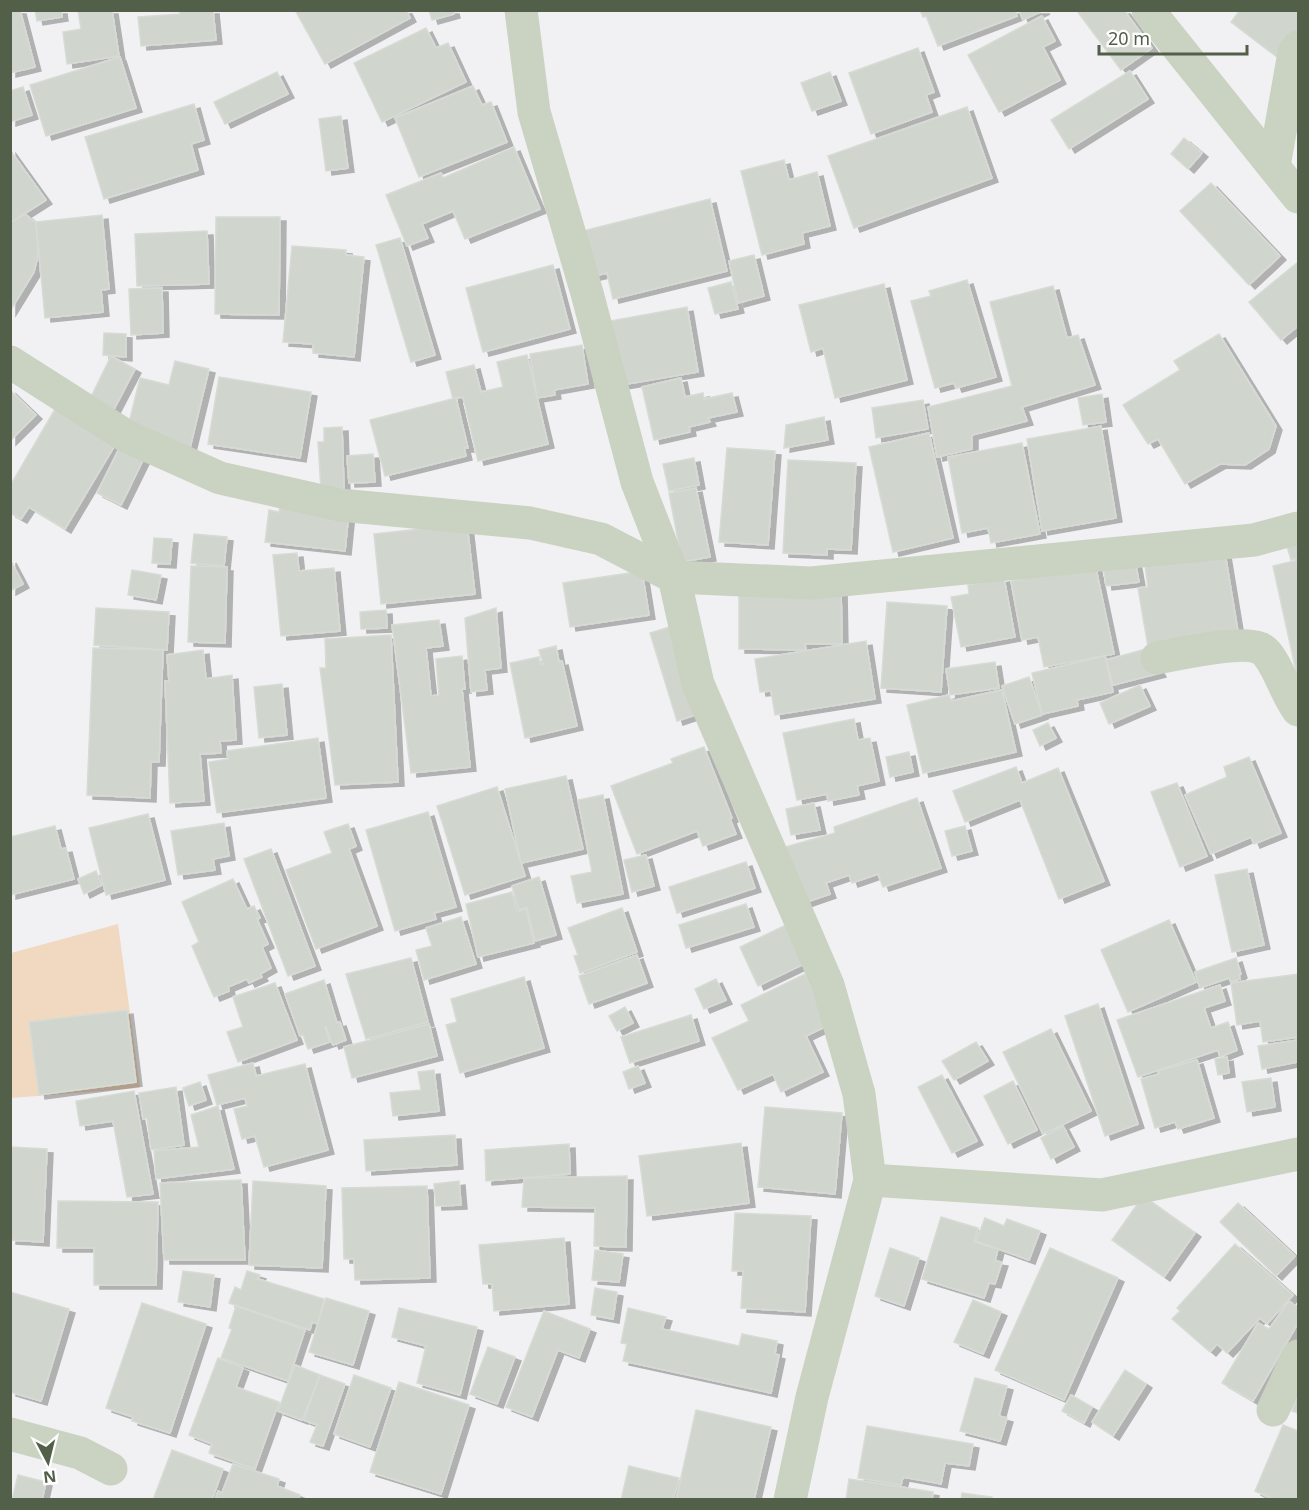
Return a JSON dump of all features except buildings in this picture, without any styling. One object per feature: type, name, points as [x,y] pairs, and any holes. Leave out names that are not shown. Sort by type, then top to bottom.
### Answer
[{"type":"street","points":[[521,10],[534,112],[587,292],[637,482],[674,577],[698,684],[828,984],[859,1094],[870,1180],[812,1397],[790,1500]]},
{"type":"street","points":[[1148,10],[1299,196]]},
{"type":"street","points":[[1274,166],[1294,52],[1299,47]]},
{"type":"street","points":[[10,362],[126,436],[220,478],[340,505],[530,523],[602,539],[674,577],[811,583],[1254,540],[1299,528]]},
{"type":"street","points":[[1157,657],[1248,645],[1261,648],[1272,661],[1299,710]]},
{"type":"street","points":[[870,1180],[1102,1195],[1299,1154]]},
{"type":"street","points":[[1273,1410],[1299,1356]]},
{"type":"street","points":[[10,1434],[80,1453],[111,1469]]},
{"type":"shaded area","points":[[118,924],[140,1088],[11,1098],[11,953]]}]
